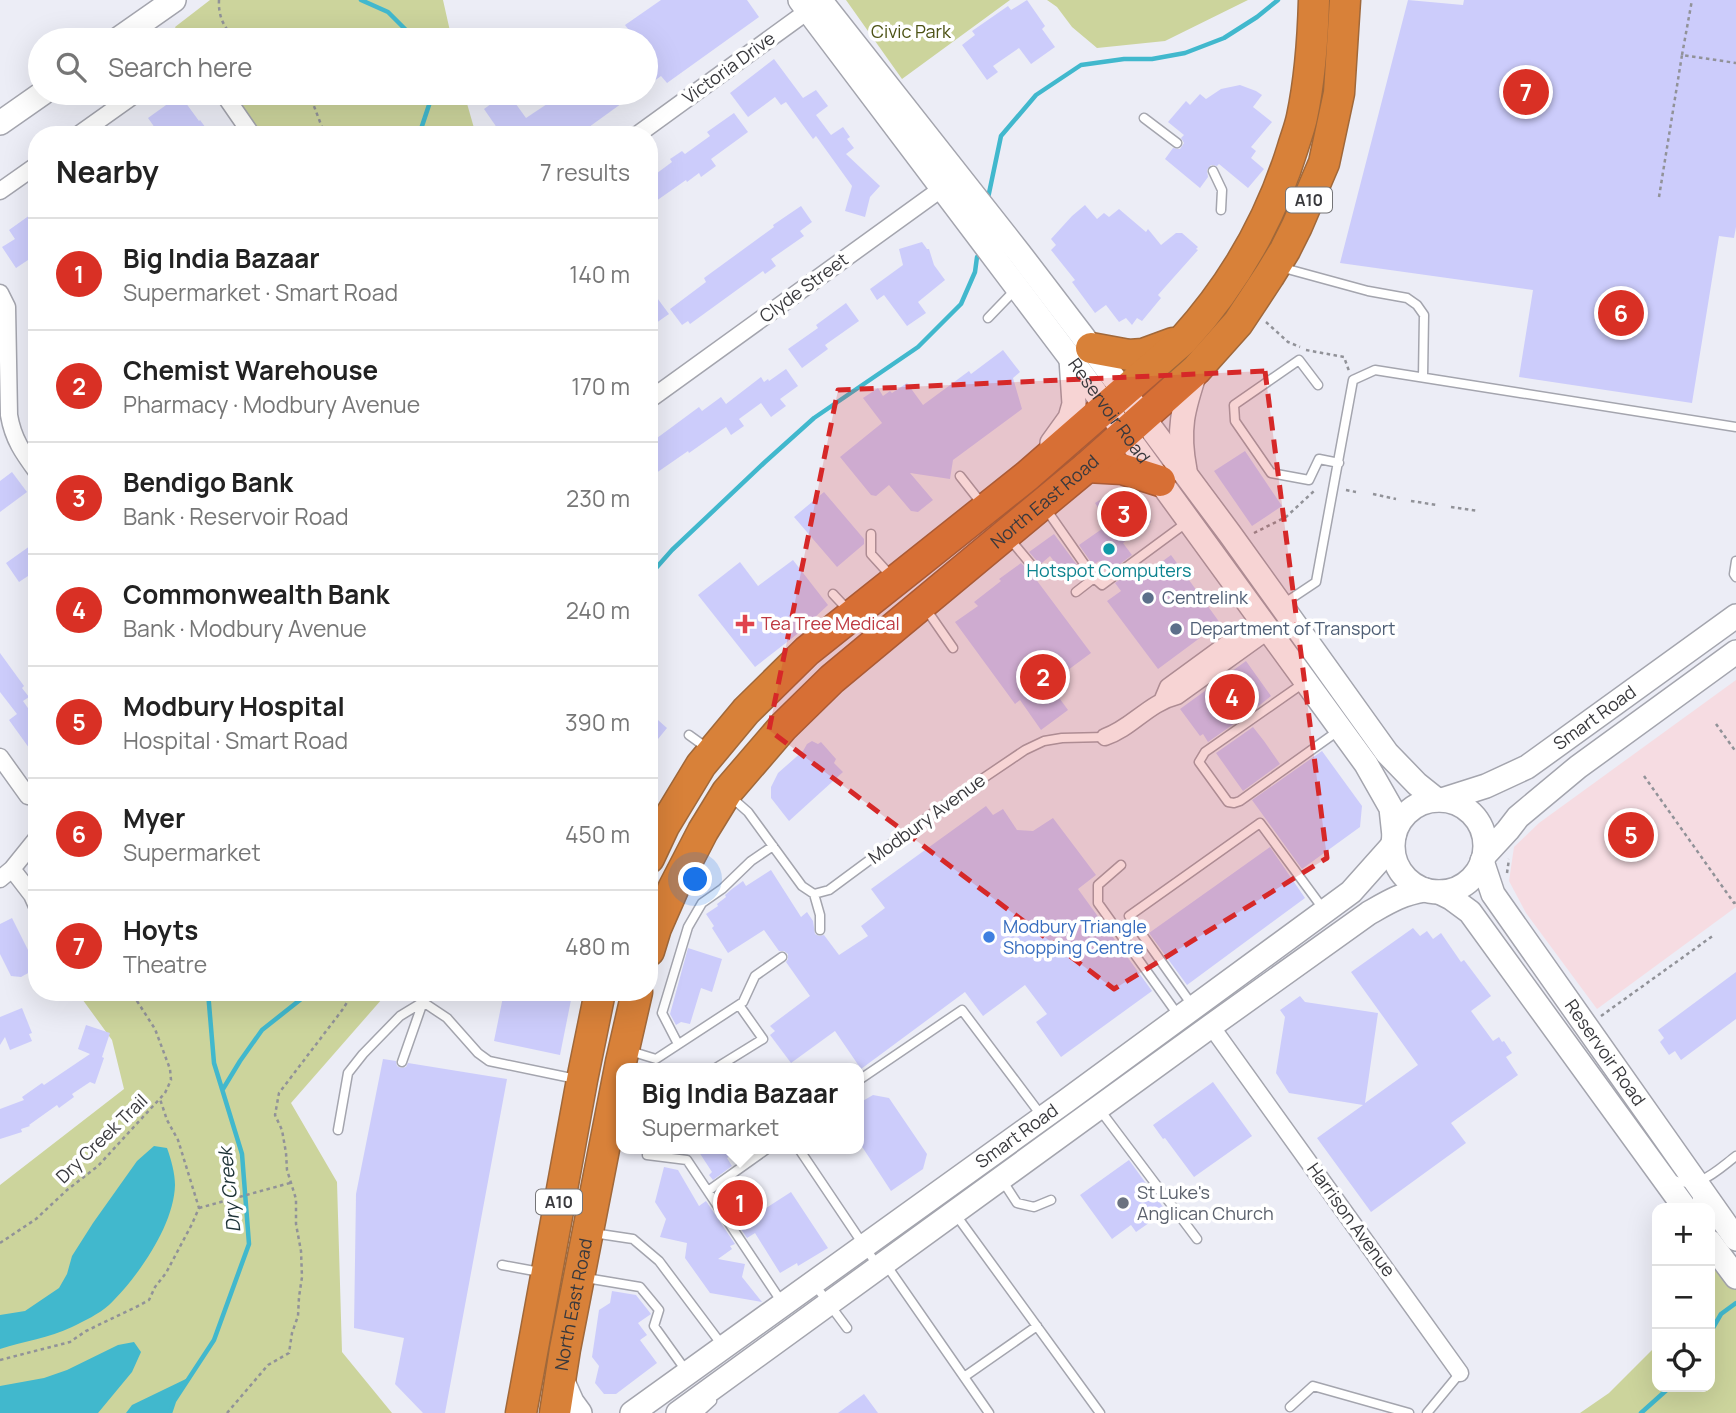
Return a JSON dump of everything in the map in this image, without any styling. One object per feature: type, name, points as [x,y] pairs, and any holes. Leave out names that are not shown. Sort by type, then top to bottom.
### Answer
[{"type":"highway","name":"North East Road","points":[[658,837],[701,765],[701,743],[746,711],[756,695],[807,651],[843,605],[895,581],[1027,476],[1183,340],[1207,312],[1241,264],[1266,217],[1287,168],[1302,118],[1309,71],[1314,0]]},
{"type":"highway","name":"North East Road","points":[[658,913],[727,792],[806,703],[1087,467],[1196,370],[1238,323],[1297,226],[1324,163],[1339,93],[1345,0]]},
{"type":"highway","points":[[1081,354],[1143,355],[1183,340]]},
{"type":"highway","points":[[1087,467],[1122,469],[1173,478]]},
{"type":"highway","points":[[658,851],[678,832],[712,788],[727,792]]},
{"type":"highway","name":"North East Road","points":[[520,1413],[598,1001]]},
{"type":"highway","name":"North East Road","points":[[622,1063],[635,1001]]},
{"type":"highway","name":"North East Road","points":[[555,1413],[588,1232],[616,1115]]},
{"type":"main road","points":[[134,28],[174,0]]},
{"type":"main road","name":"Reservoir Road","points":[[812,3],[950,183],[1017,287],[1081,354]]},
{"type":"main road","points":[[0,123],[28,103]]},
{"type":"main road","name":"Reservoir Road","points":[[950,183],[1020,254],[1081,354],[1173,478],[1281,605],[1387,753],[1413,779],[1440,800]]},
{"type":"main road","points":[[1027,476],[1070,418],[1081,354]]},
{"type":"main road","points":[[1173,478],[1181,447],[1185,404],[1196,370]]},
{"type":"main road","name":"Reservoir Road","points":[[1173,478],[1188,521],[1374,777],[1391,808],[1393,841]]},
{"type":"main road","name":"Smart Road","points":[[1440,800],[1486,786],[1527,767],[1732,622]]},
{"type":"main road","name":"Smart Road","points":[[1483,858],[1518,817],[1578,766],[1736,652]]},
{"type":"main road","points":[[1440,800],[1462,806],[1478,821],[1485,841],[1483,858],[1473,877],[1457,888],[1432,891],[1410,883],[1399,870],[1393,855],[1393,841],[1399,824],[1407,813],[1424,802],[1440,800]]},
{"type":"main road","name":"Smart Road","points":[[632,1413],[1325,911],[1360,883],[1393,841]]},
{"type":"main road","name":"Reservoir Road","points":[[1483,858],[1493,894],[1736,1239]]},
{"type":"main road","name":"Reservoir Road","points":[[1432,891],[1451,898],[1470,912],[1681,1203]]},
{"type":"main road","name":"Smart Road","points":[[678,1413],[1369,913],[1407,893],[1432,891]]},
{"type":"main road","points":[[1715,1249],[1736,1277]]},
{"type":"main road","points":[[561,1377],[580,1413]]},
{"type":"street","name":"Victoria Drive","points":[[649,126],[812,3]]},
{"type":"street","points":[[91,126],[120,105]]},
{"type":"street","points":[[231,105],[246,126]]},
{"type":"street","points":[[0,191],[28,171]]},
{"type":"street","name":"Clyde Street","points":[[658,394],[950,183]]},
{"type":"street","points":[[0,293],[7,307],[9,415],[6,432],[28,459]]},
{"type":"street","name":"Modbury Avenue","points":[[1105,737],[1117,733],[1163,699],[1177,696],[1265,625]]},
{"type":"street","points":[[0,757],[28,796]]},
{"type":"street","points":[[28,848],[6,874],[28,892]]},
{"type":"street","name":"Harrison Avenue","points":[[1211,1026],[1460,1373]]},
{"type":"lane","points":[[1144,118],[1177,143]]},
{"type":"lane","points":[[1213,172],[1222,190],[1221,210]]},
{"type":"lane","points":[[1275,266],[1368,291],[1407,298],[1424,316],[1423,377]]},
{"type":"lane","points":[[988,318],[1017,287]]},
{"type":"lane","points":[[1318,385],[1299,360],[1234,405],[1235,421],[1271,473],[1309,480],[1320,459],[1339,463]]},
{"type":"lane","points":[[1281,605],[1316,582],[1353,380],[1376,370],[1736,427]]},
{"type":"lane","points":[[960,476],[986,509]]},
{"type":"lane","points":[[1042,503],[1094,579],[1102,585],[1188,521]]},
{"type":"lane","points":[[871,534],[872,554],[895,581]]},
{"type":"lane","points":[[1006,534],[1034,568],[1051,571]]},
{"type":"lane","points":[[1736,561],[1736,578]]},
{"type":"lane","points":[[1076,592],[1094,579]]},
{"type":"lane","points":[[923,604],[953,648]]},
{"type":"lane","points":[[1306,682],[1205,752],[1199,762],[1228,802],[1240,801],[1341,729]]},
{"type":"lane","name":"Modbury Avenue","points":[[814,894],[829,890],[948,802],[1025,750],[1044,741],[1062,738],[1105,737]]},
{"type":"lane","points":[[727,792],[748,812],[802,886],[814,894],[820,915],[820,930]]},
{"type":"lane","points":[[1187,1012],[1129,916],[1260,822],[1325,911]]},
{"type":"lane","points":[[678,1044],[662,1013],[688,927],[702,903],[773,846]]},
{"type":"lane","points":[[1121,865],[1098,885],[1098,903],[1187,1012]]},
{"type":"lane","points":[[624,1049],[656,1059],[743,1002],[755,976],[782,957]]},
{"type":"lane","points":[[402,1062],[423,1002]]},
{"type":"lane","points":[[423,1002],[447,1018],[478,1053],[489,1061],[582,1080]]},
{"type":"lane","points":[[338,1130],[348,1073],[400,1016],[423,1002]]},
{"type":"lane","points":[[724,1063],[763,1039],[739,1005]]},
{"type":"lane","points":[[864,1077],[962,1010],[1043,1117]]},
{"type":"lane","points":[[1098,1107],[1197,1239]]},
{"type":"lane","points":[[708,1191],[760,1154]]},
{"type":"lane","points":[[802,1154],[864,1247],[882,1265],[989,1413]]},
{"type":"lane","points":[[647,1155],[687,1160],[783,1305]]},
{"type":"lane","points":[[1658,1172],[1675,1181],[1697,1183],[1736,1156]]},
{"type":"lane","points":[[1001,1179],[1017,1203],[1034,1207],[1051,1200]]},
{"type":"lane","points":[[1697,1183],[1698,1203]]},
{"type":"lane","points":[[955,1212],[1100,1413]]},
{"type":"lane","points":[[588,1232],[633,1239],[659,1261],[724,1348]]},
{"type":"lane","points":[[502,1265],[546,1273]]},
{"type":"lane","points":[[579,1277],[640,1287],[659,1310],[654,1326],[688,1373]]},
{"type":"lane","points":[[814,1283],[847,1328]]},
{"type":"lane","points":[[964,1377],[1037,1326]]},
{"type":"lane","points":[[699,1413],[713,1401],[738,1369]]},
{"type":"lane","name":"Harrison Avenue","points":[[1427,1413],[1460,1373]]},
{"type":"lane","points":[[1290,1407],[1313,1386],[1409,1413]]},
{"type":"path","points":[[219,0],[220,17],[226,28]]},
{"type":"path","points":[[1659,197],[1692,0]]},
{"type":"path","points":[[1682,55],[1736,63]]},
{"type":"path","points":[[314,105],[322,126]]},
{"type":"path","points":[[1263,320],[1288,342],[1307,350],[1344,357],[1353,380]]},
{"type":"path","points":[[1248,536],[1286,517],[1316,489]]},
{"type":"path","points":[[1343,489],[1356,492]]},
{"type":"path","points":[[1373,494],[1396,499]]},
{"type":"path","points":[[1411,501],[1437,505]]},
{"type":"path","points":[[1451,507],[1478,511]]},
{"type":"path","points":[[1716,724],[1736,752]]},
{"type":"path","points":[[1644,776],[1734,903],[1736,902]]},
{"type":"path","points":[[1506,880],[1510,858]]},
{"type":"path","points":[[1598,1018],[1714,935]]},
{"type":"path","name":"Dry Creek Trail","points":[[0,1243],[36,1219],[98,1166],[165,1093],[171,1080],[170,1069],[155,1029],[137,1001]]},
{"type":"path","points":[[227,1413],[268,1365],[289,1353],[298,1316],[302,1277],[301,1251],[296,1224],[296,1199],[287,1170],[282,1130],[275,1115],[279,1093],[347,1001]]},
{"type":"path","points":[[0,1360],[70,1342],[86,1331],[149,1300],[199,1209],[181,1148],[160,1099]]},
{"type":"path","points":[[199,1209],[291,1183]]},
{"type":"highlighted area","points":[[1265,371],[1327,858],[1114,989],[769,730],[838,390]]},
{"type":"shaded area","points":[[1736,680],[1736,907],[1597,1009],[1526,913],[1509,881],[1514,847],[1539,823]]},
{"type":"green space","points":[[210,0],[443,0],[449,28],[176,28]]},
{"type":"green space","name":"Civic Park","points":[[846,0],[1010,0],[902,79]]},
{"type":"green space","points":[[1047,0],[1248,0],[1165,41],[1097,48],[1072,27],[1057,7]]},
{"type":"green space","points":[[231,105],[467,105],[473,126],[246,126]]},
{"type":"green space","points":[[84,1001],[380,1001],[291,1103],[337,1182],[342,1352],[392,1413],[0,1413],[0,1185],[124,1089],[112,1040]]},
{"type":"green space","points":[[1720,1256],[1736,1277],[1736,1413],[1580,1413],[1609,1393],[1652,1350],[1652,1392],[1715,1392],[1715,1264]]},
{"type":"water","points":[[154,1146],[167,1148],[175,1180],[173,1201],[161,1234],[131,1281],[109,1305],[86,1320],[54,1334],[0,1349],[0,1315],[25,1311],[59,1288],[67,1274],[72,1256],[93,1223],[137,1161]]},
{"type":"water","points":[[134,1342],[141,1352],[132,1372],[98,1413],[0,1413],[0,1386],[44,1378],[118,1345]]},
{"type":"water","points":[[190,1377],[168,1413],[126,1413],[132,1405]]},
{"type":"building","points":[[661,0],[747,0],[759,17],[667,83],[661,76],[658,78],[658,28],[627,28],[625,25]]},
{"type":"building","points":[[1027,0],[1045,26],[1042,29],[1055,47],[1031,64],[1019,48],[993,66],[998,72],[987,80],[962,45],[975,35],[972,31],[1008,6],[1011,10]]},
{"type":"building","points":[[1408,0],[1463,5],[1464,0],[1736,0],[1736,227],[1734,238],[1719,236],[1692,403],[1519,377],[1533,290],[1340,263]]},
{"type":"building","points":[[774,59],[803,98],[816,90],[828,106],[816,115],[831,135],[843,127],[854,148],[846,154],[880,186],[870,197],[865,217],[845,211],[852,186],[816,136],[813,139],[786,102],[781,105],[775,97],[748,117],[730,93]]},
{"type":"building","points":[[1240,85],[1262,95],[1253,107],[1272,122],[1251,147],[1256,151],[1251,158],[1264,169],[1248,188],[1219,164],[1211,165],[1207,170],[1208,177],[1200,188],[1165,159],[1173,148],[1180,149],[1184,143],[1181,138],[1184,135],[1168,122],[1186,101],[1190,105],[1200,94],[1206,99],[1221,89]]},
{"type":"building","points":[[166,105],[187,105],[204,126],[154,126],[148,118]]},
{"type":"building","points":[[490,105],[517,105],[526,118],[546,105],[619,105],[590,126],[496,126],[484,109]]},
{"type":"building","points":[[734,113],[748,132],[711,159],[716,166],[701,177],[699,173],[687,182],[686,180],[658,200],[658,172],[672,162],[670,159],[682,151],[685,154],[710,136],[707,132]]},
{"type":"building","points":[[1085,205],[1097,219],[1104,213],[1109,217],[1119,209],[1146,232],[1148,229],[1161,245],[1176,233],[1182,233],[1198,247],[1158,295],[1161,298],[1142,321],[1137,318],[1132,325],[1126,318],[1119,322],[1106,305],[1095,313],[1072,282],[1075,280],[1051,250],[1056,245],[1051,239]]},
{"type":"building","points":[[801,206],[812,222],[800,231],[804,236],[771,259],[776,266],[765,274],[763,271],[690,324],[688,321],[682,325],[670,309],[706,282],[704,278]]},
{"type":"building","points":[[28,216],[28,260],[16,268],[2,247],[15,239],[9,230]]},
{"type":"building","points":[[922,242],[929,249],[934,265],[945,280],[918,302],[926,313],[907,326],[884,295],[877,300],[870,289],[903,265],[899,249]]},
{"type":"building","points":[[658,299],[669,314],[658,322]]},
{"type":"building","points":[[846,303],[859,321],[825,345],[828,349],[802,368],[788,349],[818,328],[816,325]]},
{"type":"building","points":[[1003,350],[1020,372],[1013,378],[1022,409],[953,460],[950,479],[910,473],[933,500],[918,512],[911,511],[889,485],[876,496],[871,495],[840,457],[882,423],[863,398],[878,388],[883,396],[890,391],[892,393],[907,383],[923,405]]},
{"type":"building","points":[[786,369],[798,386],[780,399],[786,406],[771,417],[761,403],[739,419],[744,426],[731,435],[726,427],[658,472],[658,437],[699,407],[702,411],[721,397],[726,404],[761,377],[764,382],[768,379],[769,381]]},
{"type":"building","points":[[1245,451],[1282,506],[1252,526],[1214,471]]},
{"type":"building","points":[[12,472],[27,492],[0,512],[0,481]]},
{"type":"building","points":[[824,492],[864,539],[864,544],[837,567],[794,517]]},
{"type":"building","points":[[1111,493],[1117,500],[1126,494],[1129,498],[1133,497],[1151,522],[1123,543],[1132,555],[1108,573],[1099,561],[1093,565],[1079,545],[1109,524],[1095,503]]},
{"type":"building","points":[[1054,534],[1083,573],[1070,583],[1050,556],[1042,563],[1029,552]]},
{"type":"building","points":[[28,547],[28,576],[19,582],[6,563]]},
{"type":"building","points":[[1171,555],[1220,623],[1158,669],[1107,601],[1121,591],[1115,583],[1139,566],[1145,574]]},
{"type":"building","points":[[793,560],[828,605],[796,635],[755,667],[698,595],[740,562],[758,586]]},
{"type":"building","points":[[1021,563],[1091,653],[1049,684],[1068,710],[1041,730],[1020,700],[1015,704],[955,622],[978,606],[974,602]]},
{"type":"building","points":[[0,653],[28,696],[23,701],[28,708],[28,746],[9,720],[17,714],[0,692]]},
{"type":"building","points":[[1246,661],[1271,696],[1208,742],[1203,734],[1200,736],[1180,709]]},
{"type":"building","points":[[658,720],[667,728],[658,739]]},
{"type":"building","points":[[1253,727],[1280,764],[1243,791],[1216,753]]},
{"type":"building","points":[[812,741],[818,744],[821,742],[843,772],[789,821],[771,798],[771,787],[778,773]]},
{"type":"building","points":[[1322,751],[1362,806],[1360,827],[1302,869],[1252,800]]},
{"type":"building","name":"Modbury Triangle Shopping Centre","points":[[986,806],[993,815],[1003,809],[1017,830],[1033,831],[1053,818],[1096,875],[1078,889],[1152,991],[1061,1057],[1036,1022],[1047,1014],[1025,985],[983,1016],[965,992],[864,1067],[864,1063],[857,1063],[835,1031],[791,1063],[770,1035],[775,1031],[770,1026],[810,996],[786,962],[788,954],[779,951],[764,930],[728,953],[706,914],[743,881],[746,886],[771,870],[801,917],[807,912],[813,921],[815,934],[824,935],[839,955],[868,936],[861,926],[885,908],[871,889]]},
{"type":"building","points":[[1270,847],[1305,898],[1187,985],[1149,933]]},
{"type":"building","points":[[12,918],[28,950],[28,973],[21,977],[11,976],[0,954],[0,924]]},
{"type":"building","points":[[1413,928],[1420,936],[1427,931],[1433,939],[1441,933],[1461,962],[1464,960],[1491,996],[1471,1011],[1493,1041],[1499,1037],[1504,1041],[1512,1053],[1506,1057],[1518,1075],[1451,1123],[1466,1143],[1371,1212],[1317,1138],[1363,1105],[1289,1093],[1276,1073],[1285,1017],[1280,1010],[1300,996],[1305,1002],[1378,1013],[1365,1103],[1418,1065],[1351,972]]},
{"type":"building","points":[[688,948],[722,959],[712,992],[701,988],[690,1024],[681,1022],[676,1025],[670,1014]]},
{"type":"building","points":[[1736,972],[1736,1019],[1681,1060],[1675,1051],[1669,1055],[1660,1042],[1664,1038],[1658,1030]]},
{"type":"building","points":[[502,1001],[571,1001],[560,1055],[494,1041]]},
{"type":"building","points":[[22,1008],[32,1033],[29,1034],[32,1041],[10,1050],[5,1037],[0,1045],[0,1017]]},
{"type":"building","points":[[86,1025],[110,1033],[95,1084],[90,1082],[72,1094],[74,1097],[59,1108],[57,1105],[30,1126],[21,1129],[22,1132],[0,1139],[0,1109],[24,1100],[22,1097],[42,1083],[44,1085],[90,1054],[78,1049]]},
{"type":"building","points":[[383,1059],[396,1061],[401,1068],[408,1063],[507,1079],[445,1413],[423,1413],[395,1384],[404,1338],[354,1328],[356,1194]]},
{"type":"building","points":[[1213,1082],[1252,1136],[1194,1177],[1153,1125]]},
{"type":"building","points":[[873,1095],[889,1098],[927,1154],[923,1169],[891,1191],[864,1150],[864,1100]]},
{"type":"building","points":[[700,1154],[733,1154],[727,1158],[732,1166],[713,1180],[709,1175],[712,1172]]},
{"type":"building","name":"St Luke's Anglican Church","points":[[1129,1160],[1166,1211],[1136,1232],[1131,1225],[1112,1239],[1080,1195]]},
{"type":"building","points":[[664,1167],[678,1170],[699,1206],[706,1201],[735,1244],[718,1259],[745,1264],[742,1277],[762,1302],[710,1293],[685,1258],[687,1243],[660,1237],[666,1219],[655,1202]]},
{"type":"building","points":[[740,1177],[763,1210],[791,1192],[828,1248],[798,1266],[797,1263],[780,1273],[755,1233],[747,1238],[717,1194]]},
{"type":"building","points":[[612,1291],[636,1295],[651,1314],[638,1323],[647,1335],[640,1340],[657,1363],[616,1394],[604,1394],[595,1383],[599,1366],[592,1357],[599,1310],[610,1303]]},
{"type":"building","points":[[864,1394],[878,1413],[838,1413]]},
{"type":"waterway","name":"Dry Creek","points":[[361,0],[388,12],[404,28]]},
{"type":"waterway","points":[[988,198],[1001,136],[1036,95],[1081,65],[1124,59],[1152,59],[1185,53],[1224,38],[1278,0]]},
{"type":"waterway","name":"Dry Creek","points":[[422,126],[429,105]]},
{"type":"waterway","points":[[658,566],[814,418],[918,347],[961,304],[975,272],[977,257]]},
{"type":"waterway","name":"Dry Creek","points":[[170,1413],[174,1401],[214,1340],[249,1244],[242,1154],[214,1063],[209,1001]]},
{"type":"waterway","points":[[223,1089],[262,1030],[299,1001]]},
{"type":"waterway","points":[[1712,1329],[1721,1314],[1736,1303]]},
{"type":"waterway","points":[[1641,1413],[1664,1392]]},
{"type":"place","name":"Hoyts","points":[[1526,92]]},
{"type":"place","name":"Myer","points":[[1621,313]]},
{"type":"place","name":"Bendigo Bank","points":[[1124,514]]},
{"type":"place","name":"Hotspot Computers","points":[[1109,549]]},
{"type":"place","name":"Centrelink","points":[[1148,598]]},
{"type":"place","name":"Tea Tree Medical","points":[[745,624]]},
{"type":"place","name":"Department of Transport","points":[[1176,629]]},
{"type":"place","name":"Chemist Warehouse","points":[[1043,677]]},
{"type":"place","name":"Commonwealth Bank","points":[[1232,697]]},
{"type":"place","name":"Modbury Hospital","points":[[1631,835]]},
{"type":"place","name":"Modbury Triangle Shopping Centre","points":[[989,937]]},
{"type":"place","name":"Big India Bazaar","points":[[740,1203]]},
{"type":"place","name":"St Luke's Anglican Church","points":[[1123,1203]]}]
